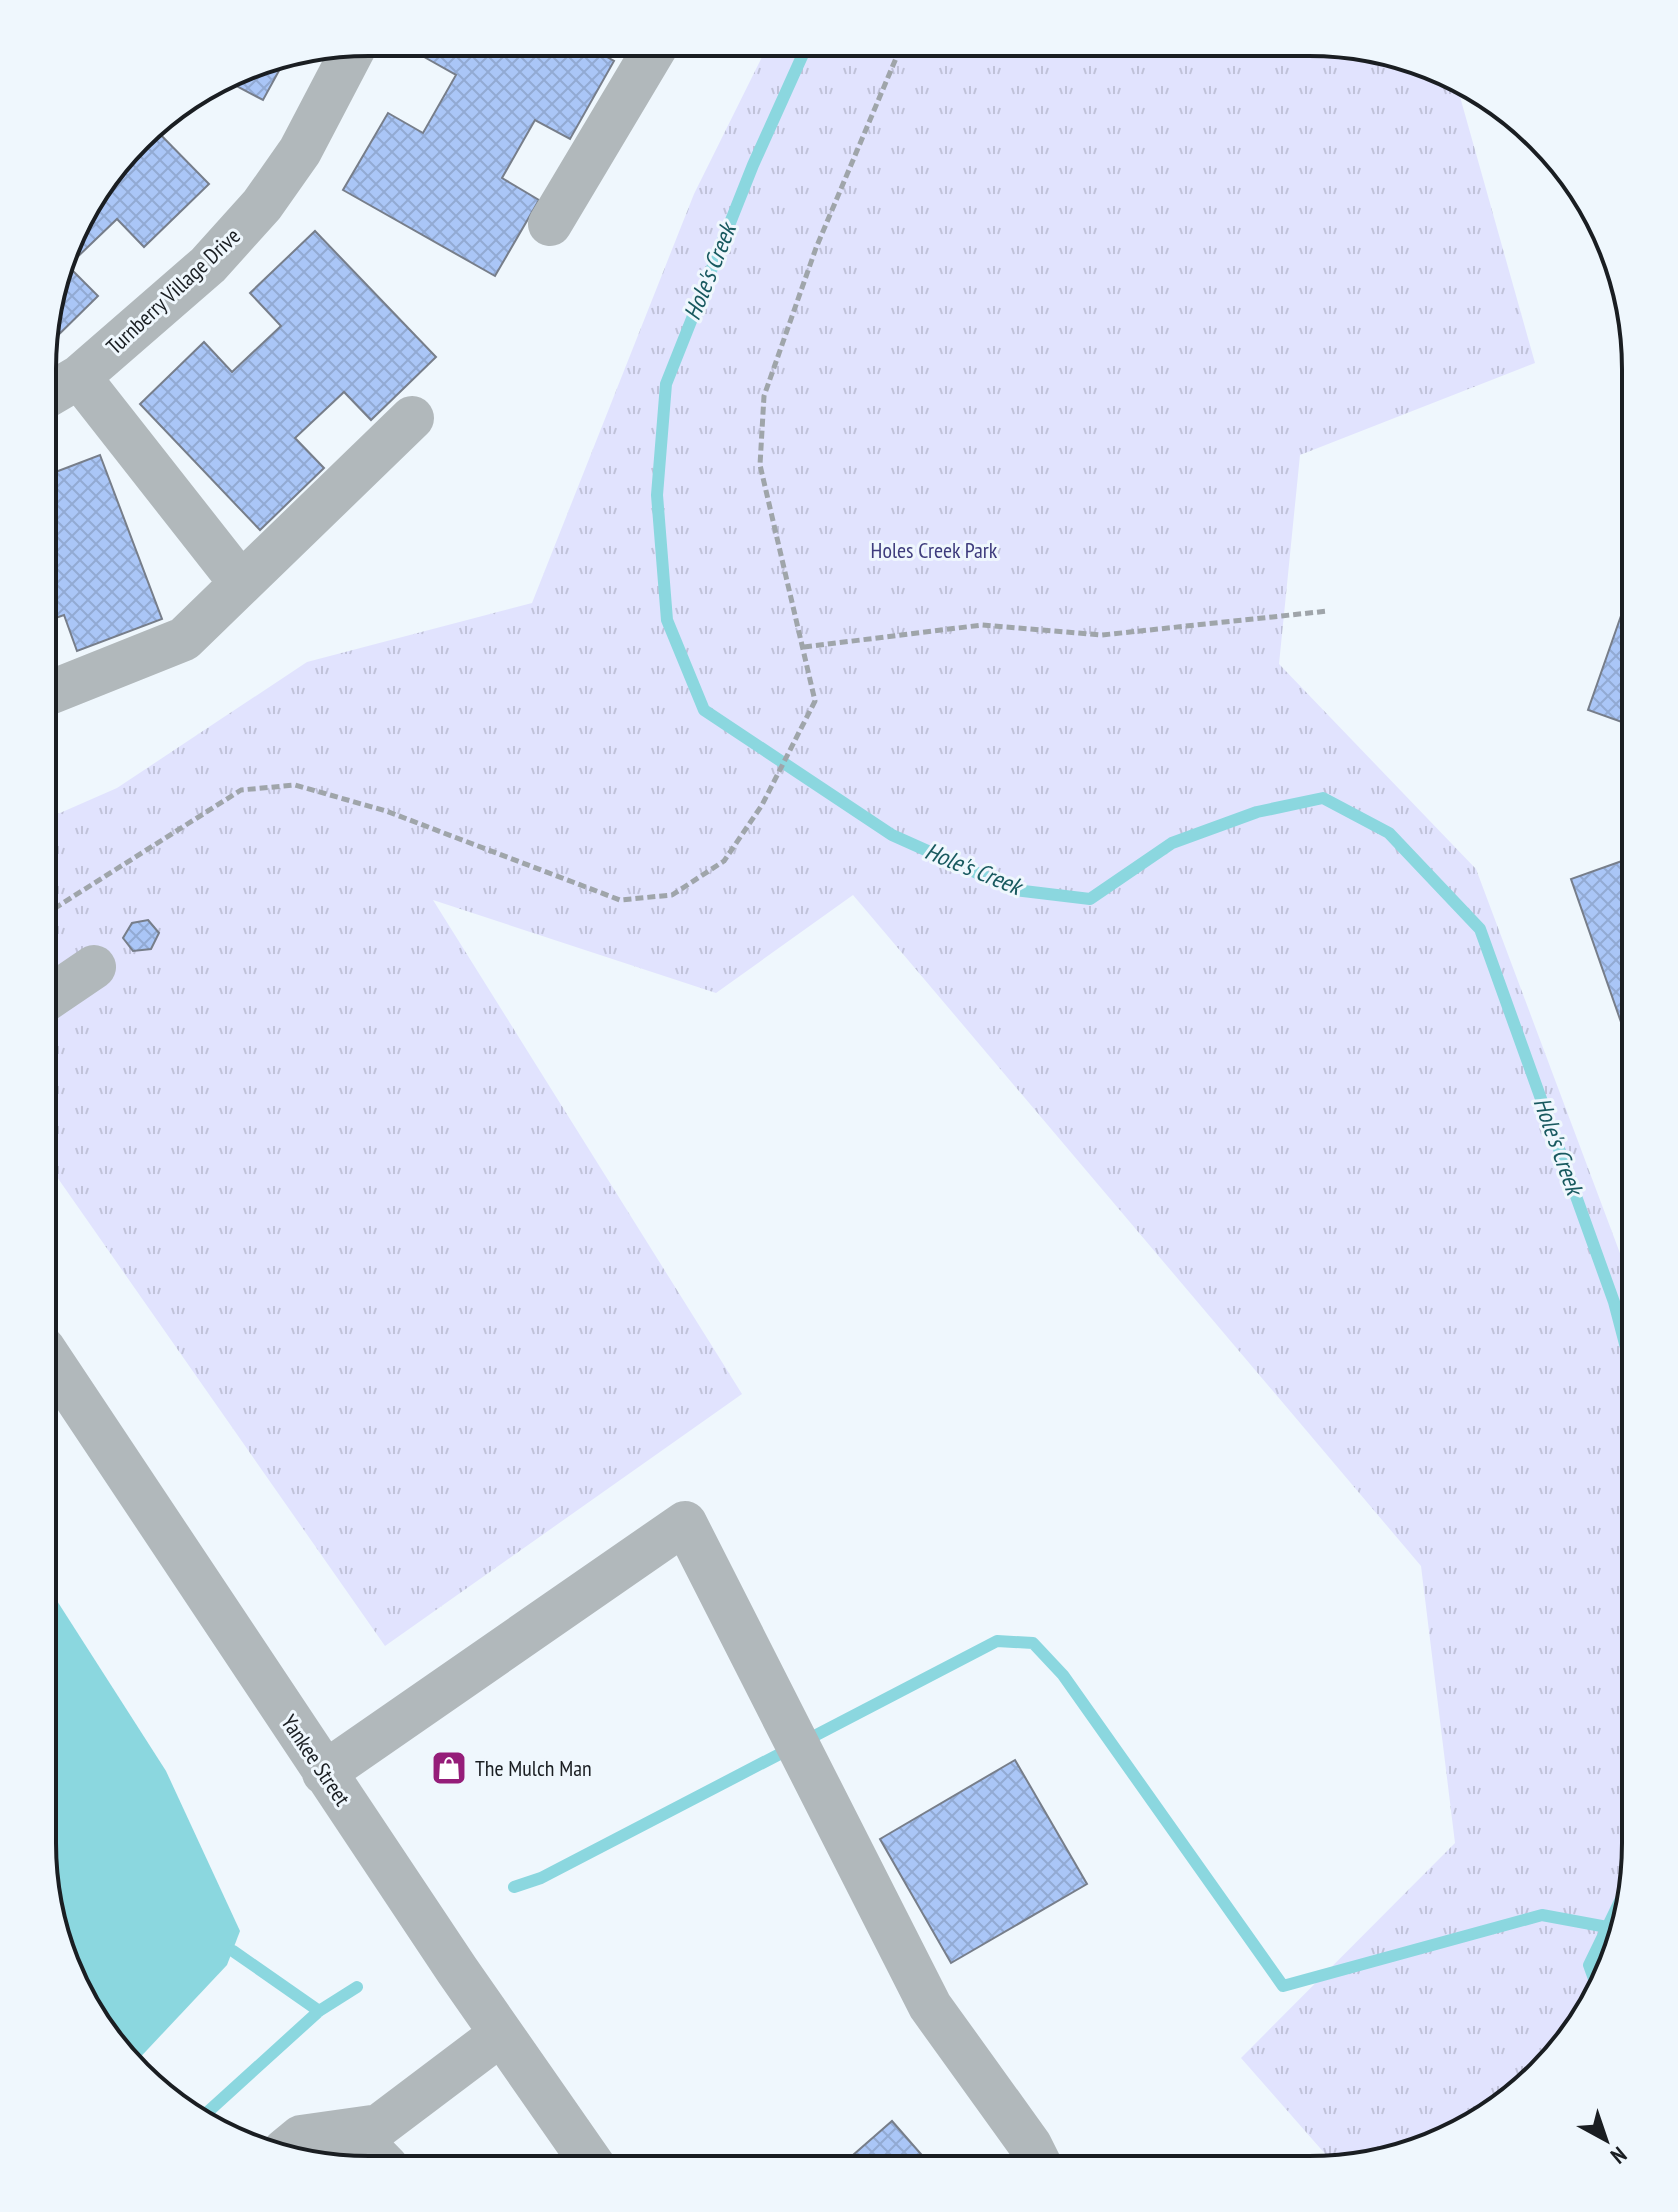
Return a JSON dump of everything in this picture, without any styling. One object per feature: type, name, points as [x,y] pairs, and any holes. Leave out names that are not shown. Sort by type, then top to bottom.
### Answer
[{"type":"street","points":[[550,224],[650,56]]},
{"type":"street","name":"Turnberry Village Drive","points":[[62,387],[208,265],[262,205],[300,151],[349,57]]},
{"type":"street","points":[[62,387],[240,582]]},
{"type":"street","points":[[56,690],[184,639],[412,418]]},
{"type":"street","points":[[56,993],[94,967]]},
{"type":"street","name":"Yankee Street","points":[[56,1368],[324,1773],[587,2156]]},
{"type":"street","points":[[324,1773],[685,1523],[930,2006],[1036,2156]]},
{"type":"street","points":[[291,2146],[301,2137],[379,2126],[501,2034]]},
{"type":"street","points":[[351,2130],[376,2156]]},
{"type":"path","points":[[56,907],[241,790],[295,785],[386,811],[620,900],[672,895],[724,861],[762,805],[815,701],[760,465],[764,396],[816,248],[897,56]]},
{"type":"path","points":[[804,647],[982,625],[1102,635],[1328,611]]},
{"type":"green space","name":"Holes Creek Park","points":[[763,56],[1329,57],[1390,67],[1429,80],[1459,95],[1535,363],[1300,455],[1279,664],[1476,869],[1622,1259],[1622,1843],[1619,1884],[1611,1924],[1590,1981],[1569,2017],[1544,2049],[1515,2078],[1483,2103],[1429,2132],[1370,2150],[1326,2155],[1241,2058],[1455,1843],[1421,1566],[853,895],[716,993],[433,900],[742,1394],[385,1646],[56,1176],[56,815],[117,788],[307,662],[532,603],[694,194]]},
{"type":"water","points":[[56,1599],[166,1771],[240,1931],[227,1965],[141,2056],[109,2017],[88,1981],[67,1924],[57,1863]]},
{"type":"building","points":[[422,56],[605,56],[614,61],[570,139],[535,120],[502,178],[539,200],[495,276],[343,190],[388,113],[423,133],[456,75]]},
{"type":"building","points":[[280,70],[263,100],[236,86]]},
{"type":"building","points":[[161,136],[209,184],[144,247],[117,219],[77,257],[109,195]]},
{"type":"building","points":[[315,231],[436,357],[371,420],[344,392],[295,438],[324,468],[260,530],[140,404],[204,342],[232,372],[281,326],[250,293]]},
{"type":"building","points":[[73,271],[98,296],[58,335]]},
{"type":"building","points":[[100,455],[162,619],[77,651],[64,615],[56,618],[56,472]]},
{"type":"building","points":[[1622,613],[1622,722],[1588,710]]},
{"type":"building","points":[[1622,861],[1622,1025],[1571,879]]},
{"type":"building","points":[[148,920],[159,933],[151,949],[133,951],[123,938],[132,923]]},
{"type":"building","points":[[1015,1760],[1087,1884],[951,1963],[880,1839]]},
{"type":"building","points":[[892,2121],[923,2156],[852,2156]]},
{"type":"waterway","name":"Hole's Creek","points":[[802,56],[753,165],[666,384],[657,495],[667,620],[704,710],[892,835],[1015,890],[1090,899],[1172,843],[1257,812],[1323,798],[1389,833],[1480,929],[1614,1302],[1622,1332]]},
{"type":"waterway","points":[[514,1887],[541,1878],[997,1641],[1033,1643],[1063,1675],[1283,1986],[1542,1915],[1607,1927]]},
{"type":"waterway","name":"Hole's Creek","points":[[1593,1975],[1589,1965],[1613,1915]]},
{"type":"waterway","points":[[233,1951],[319,2011]]},
{"type":"waterway","points":[[209,2111],[319,2011],[357,1987]]},
{"type":"place","name":"The Mulch Man","points":[[449,1768]]}]
